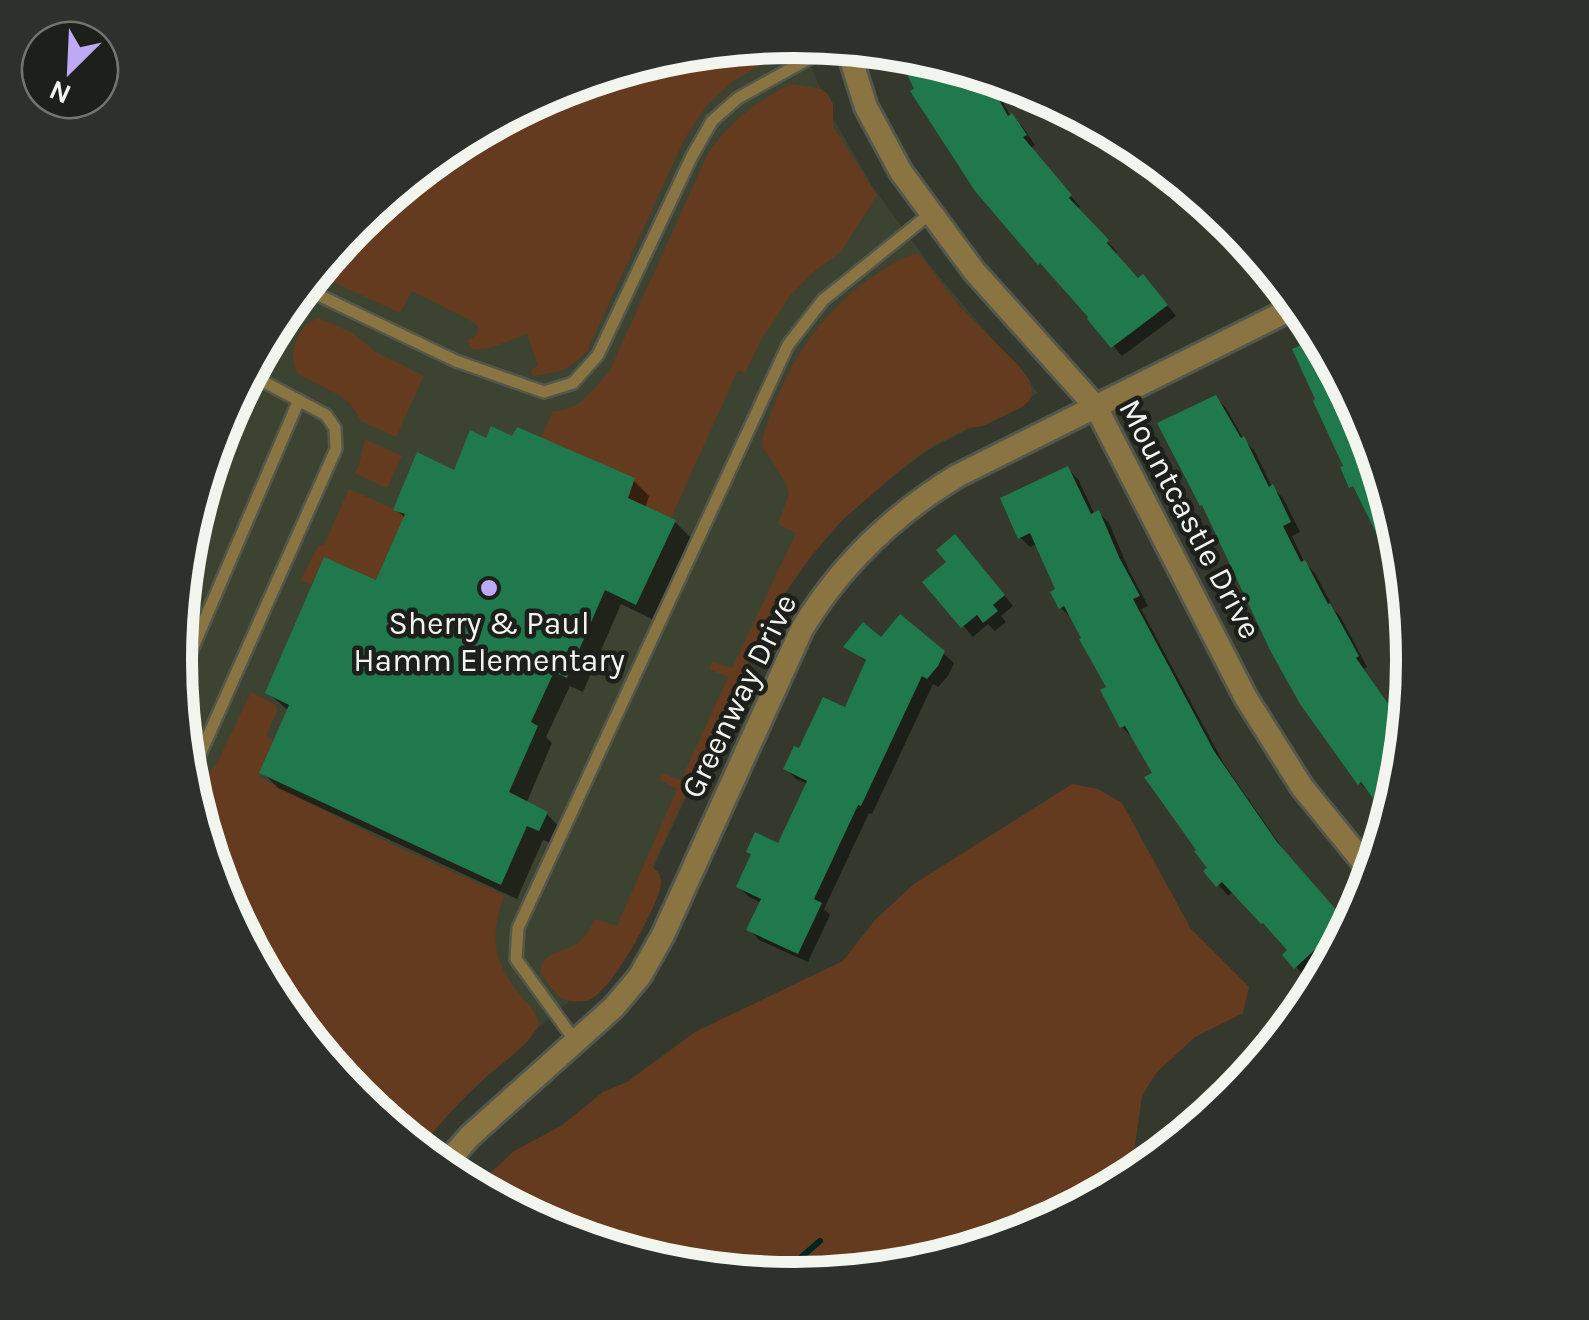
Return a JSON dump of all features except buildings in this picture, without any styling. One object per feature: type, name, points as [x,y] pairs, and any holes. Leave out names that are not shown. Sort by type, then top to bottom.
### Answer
[{"type":"street","name":"Mountcastle Drive","points":[[851,61],[866,107],[901,172],[974,271],[1096,406],[1246,698],[1302,787],[1362,861]]},
{"type":"street","name":"Greenway Drive","points":[[453,1156],[576,1042],[640,976],[802,629],[847,566],[884,528],[933,490],[983,462],[1286,312]]},
{"type":"lane","points":[[316,294],[456,361],[544,392],[573,383],[598,356],[692,156],[712,122],[738,98],[809,58]]},
{"type":"lane","points":[[576,1042],[516,959],[518,928],[788,345],[823,300],[931,212]]},
{"type":"lane","points":[[200,755],[336,449],[334,428],[326,415],[264,376]]},
{"type":"lane","points":[[192,647],[299,400]]},
{"type":"shaded area","name":"Sherry & Paul Hamm Elementary","points":[[807,58],[833,118],[874,189],[932,268],[1038,393],[926,451],[854,507],[802,567],[760,637],[627,925],[583,990],[508,1053],[375,1092],[317,1027],[254,926],[213,816],[193,699],[197,581],[224,466],[254,394],[317,293],[368,234],[460,159],[528,120],[601,89],[716,63]]},
{"type":"shaded area","points":[[772,59],[733,81],[707,105],[684,140],[587,351],[568,367],[533,376],[531,370],[538,365],[527,334],[473,350],[467,341],[477,332],[475,323],[412,291],[400,313],[330,277],[397,207],[460,159],[528,120],[601,89],[639,78],[716,63]]},
{"type":"shaded area","points":[[791,84],[821,89],[828,94],[833,104],[833,126],[877,195],[841,252],[792,293],[745,373],[738,370],[671,518],[628,498],[541,438],[553,411],[578,404],[609,372],[709,151],[746,113]]},
{"type":"shaded area","points":[[918,253],[961,308],[1019,366],[1030,381],[1029,401],[983,426],[969,428],[934,445],[840,522],[812,555],[760,634],[652,867],[659,873],[661,886],[640,933],[619,969],[597,995],[587,1001],[566,1000],[540,972],[542,964],[550,955],[580,941],[595,919],[617,926],[677,789],[660,780],[661,773],[681,780],[728,677],[711,670],[712,662],[732,668],[796,533],[778,524],[789,493],[762,440],[778,395],[800,353],[828,316],[876,274]]},
{"type":"shaded area","points":[[318,318],[353,333],[376,352],[424,376],[396,437],[361,421],[350,403],[298,374],[293,357],[295,344],[304,327]]},
{"type":"shaded area","points":[[365,439],[402,456],[387,488],[354,473]]},
{"type":"shaded area","points":[[349,489],[405,514],[376,580],[324,557],[311,585],[301,580],[318,546],[324,545]]},
{"type":"shaded area","points":[[251,692],[276,705],[277,711],[266,736],[273,740],[259,777],[397,847],[504,895],[497,923],[498,957],[539,1025],[528,1041],[467,1095],[428,1138],[368,1086],[342,1057],[273,961],[238,891],[213,816],[204,779],[217,763]]},
{"type":"shaded area","points":[[1072,784],[1098,789],[1122,803],[1191,929],[1249,987],[1243,1013],[1195,1037],[1156,1073],[1142,1096],[1133,1158],[1096,1182],[1025,1217],[912,1251],[794,1262],[677,1251],[564,1217],[486,1177],[514,1151],[561,1126],[603,1092],[627,1082],[695,1032],[843,961],[875,920],[914,884]]},
{"type":"waterway","points":[[796,1262],[820,1241]]},
{"type":"place","name":"Sherry & Paul Hamm Elementary","points":[[489,588]]}]
